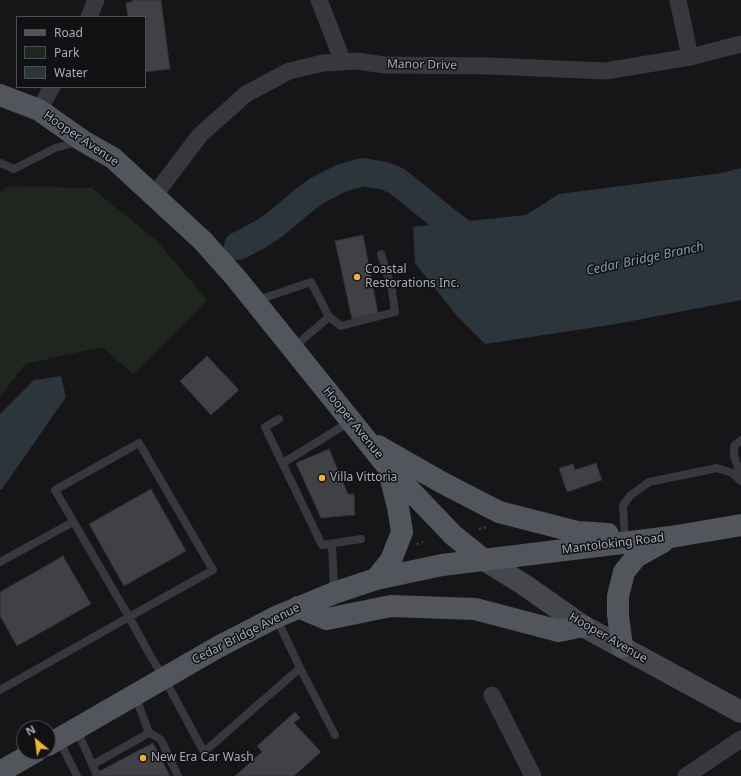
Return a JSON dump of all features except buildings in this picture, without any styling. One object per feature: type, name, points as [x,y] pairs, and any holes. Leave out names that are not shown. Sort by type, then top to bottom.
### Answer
[{"type":"main road","name":"Hooper Avenue","points":[[0,95],[39,110],[83,141],[113,158],[203,241],[222,261],[255,301],[388,467],[453,535],[484,560],[523,584],[583,626],[741,712]]},
{"type":"main road","points":[[368,441],[440,482],[499,512],[577,532],[625,538]]},
{"type":"main road","points":[[376,579],[391,560],[402,532],[398,507],[388,467]]},
{"type":"main road","name":"Mantoloking Road","points":[[484,560],[625,538],[671,537],[741,525]]},
{"type":"main road","points":[[622,647],[618,615],[618,596],[624,572],[636,557],[671,537]]},
{"type":"main road","name":"Cedar Bridge Avenue","points":[[61,737],[218,646],[298,607],[376,579],[442,565],[484,560]]},
{"type":"main road","points":[[298,607],[327,619],[391,606],[475,609],[559,631],[583,626]]},
{"type":"main road","points":[[0,772],[21,760]]},
{"type":"street","points":[[89,16],[96,0]]},
{"type":"street","points":[[319,0],[344,62]]},
{"type":"street","points":[[678,0],[690,57]]},
{"type":"street","name":"Manor Drive","points":[[154,197],[200,135],[246,94],[289,71],[324,63],[357,61],[384,65],[490,66],[605,71],[690,57],[741,44]]},
{"type":"street","points":[[39,110],[51,88]]},
{"type":"street","points":[[492,695],[533,776]]},
{"type":"street","points":[[686,776],[741,739]]},
{"type":"lane","points":[[0,163],[14,169],[55,148],[83,141]]},
{"type":"lane","points":[[255,301],[311,282],[329,317],[341,326],[395,312],[392,290],[381,254]]},
{"type":"lane","points":[[292,348],[329,317]]},
{"type":"lane","points":[[278,419],[265,427],[322,545],[361,539]]},
{"type":"lane","points":[[283,463],[351,420]]},
{"type":"lane","points":[[741,440],[734,446],[734,456],[741,476]]},
{"type":"lane","points":[[1,687],[129,618],[213,570],[139,443],[55,490],[73,522],[129,618],[164,678],[204,752],[300,668]]},
{"type":"lane","points":[[625,538],[623,505],[631,495],[649,482],[717,468],[732,473],[741,481]]},
{"type":"lane","points":[[0,562],[73,522]]},
{"type":"lane","points":[[332,544],[334,593]]},
{"type":"lane","points":[[276,617],[300,668],[335,735]]},
{"type":"lane","points":[[135,695],[149,734]]},
{"type":"lane","points":[[92,765],[149,734],[161,740],[178,776]]},
{"type":"lane","points":[[61,737],[92,765],[96,773]]},
{"type":"lane","points":[[61,737],[77,776]]},
{"type":"path","points":[[416,544],[423,542]]},
{"type":"green space","points":[[8,186],[92,188],[157,241],[207,300],[133,374],[102,347],[25,364],[0,397],[0,192]]},
{"type":"water","points":[[741,168],[741,300],[616,324],[485,344],[457,316],[415,263],[413,227],[526,215],[559,194],[722,173]]},
{"type":"water","points":[[61,376],[66,397],[0,490],[0,414],[34,380]]},
{"type":"waterway","name":"Cedar Bridge Branch","points":[[238,246],[273,226],[318,190],[342,178],[363,172],[385,176],[397,181],[449,223],[467,236],[481,243]]},
{"type":"place","name":"Coastal Restorations Inc.","points":[[357,277]]},
{"type":"place","name":"Villa Vittoria","points":[[322,478]]},
{"type":"place","name":"New Era Car Wash","points":[[143,758]]}]
